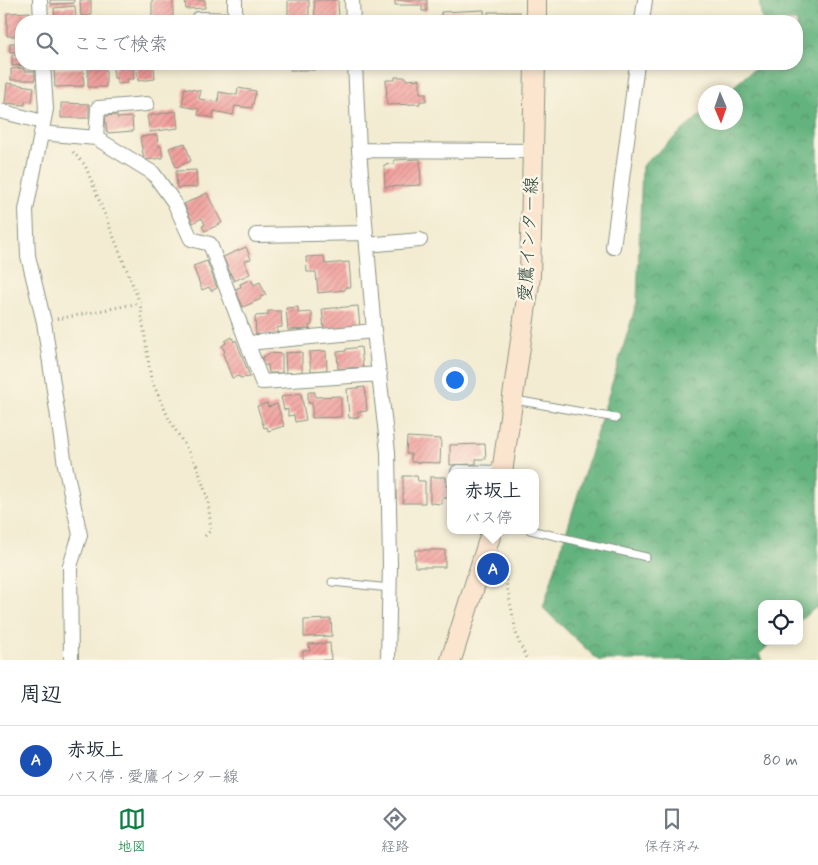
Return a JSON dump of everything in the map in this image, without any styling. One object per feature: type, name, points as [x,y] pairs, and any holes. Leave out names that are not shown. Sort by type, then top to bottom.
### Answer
[{"type":"main road","points":[[536,0],[536,15]]},
{"type":"main road","name":"愛鷹インター線","points":[[503,469],[530,277],[535,70]]},
{"type":"main road","points":[[451,660],[491,534]]},
{"type":"street","points":[[40,0],[41,15]]},
{"type":"street","points":[[234,0],[235,15]]},
{"type":"street","points":[[352,0],[353,15]]},
{"type":"street","points":[[643,15],[645,0]]},
{"type":"street","points":[[43,70],[46,109],[26,210],[28,256],[44,322],[64,466],[80,535],[70,566],[71,660]]},
{"type":"street","points":[[355,70],[374,331],[388,452],[390,588],[388,660]]},
{"type":"street","points":[[613,247],[636,70]]},
{"type":"street","points":[[96,138],[98,108],[148,104]]},
{"type":"street","points":[[0,111],[57,134],[96,138],[153,174],[174,202],[191,239],[210,244],[262,382],[380,374]]},
{"type":"street","points":[[360,150],[532,150]]},
{"type":"street","points":[[256,235],[420,240]]},
{"type":"street","points":[[248,342],[374,331]]},
{"type":"lane","points":[[512,400],[616,418]]},
{"type":"lane","points":[[539,532],[646,557]]},
{"type":"lane","points":[[332,582],[390,588]]},
{"type":"path","points":[[57,134],[85,165],[140,303],[151,379],[169,418],[197,466],[208,500],[211,530],[205,536]]},
{"type":"path","points":[[44,322],[140,303]]},
{"type":"path","points":[[502,559],[517,637],[527,660]]},
{"type":"green space","points":[[759,0],[818,0],[818,606],[803,618],[803,600],[758,600],[758,645],[769,645],[759,654],[762,660],[598,660],[543,608],[637,302],[642,166],[698,117],[698,130],[743,130],[743,85],[735,85],[753,70],[803,70],[803,15],[761,15]]},
{"type":"building","points":[[50,0],[74,0],[74,3],[51,4]]},
{"type":"building","points":[[80,0],[91,0],[91,15],[81,15]]},
{"type":"building","points":[[152,0],[173,0],[173,15],[152,15]]},
{"type":"building","points":[[185,0],[205,0],[205,8],[186,9]]},
{"type":"building","points":[[288,0],[309,0],[309,15],[288,15]]},
{"type":"building","points":[[314,0],[338,0],[339,15],[315,15]]},
{"type":"building","points":[[395,0],[427,0],[427,11],[422,11],[422,5],[395,5]]},
{"type":"building","points":[[75,6],[76,15],[55,15],[54,8]]},
{"type":"building","points":[[484,10],[484,15],[441,15],[441,12]]},
{"type":"building","points":[[30,12],[30,15],[15,15],[15,36],[7,36],[7,13]]},
{"type":"building","points":[[488,12],[520,12],[520,15],[488,15]]},
{"type":"building","points":[[10,43],[15,43],[15,52],[10,52]]},
{"type":"building","points":[[12,55],[15,55],[15,66],[12,66]]},
{"type":"building","points":[[11,69],[35,71],[35,80],[11,80]]},
{"type":"building","points":[[54,70],[83,70],[84,86],[55,87]]},
{"type":"building","points":[[88,70],[106,70],[106,87],[88,87]]},
{"type":"building","points":[[113,70],[133,70],[134,79],[127,79],[128,83],[117,84],[117,78],[114,78]]},
{"type":"building","points":[[137,70],[154,70],[155,79],[138,81]]},
{"type":"building","points":[[395,77],[406,77],[406,80],[420,79],[420,93],[426,93],[426,101],[420,101],[420,104],[387,105],[386,80],[395,80]]},
{"type":"building","points":[[7,83],[34,87],[32,102],[25,101],[25,105],[5,103]]},
{"type":"building","points":[[185,88],[201,91],[199,99],[218,102],[219,92],[237,95],[238,88],[256,91],[252,108],[235,106],[233,115],[214,111],[213,118],[198,115],[199,109],[182,106]]},
{"type":"building","points":[[61,103],[89,104],[89,118],[61,118]]},
{"type":"building","points":[[176,111],[178,128],[150,132],[147,116]]},
{"type":"building","points":[[117,115],[117,118],[132,117],[133,131],[107,133],[105,116]]},
{"type":"building","points":[[157,135],[158,146],[161,146],[163,158],[144,160],[140,137]]},
{"type":"building","points":[[185,143],[191,161],[176,167],[169,148]]},
{"type":"building","points":[[420,159],[421,185],[385,187],[384,165],[394,164],[394,160]]},
{"type":"building","points":[[196,170],[197,187],[177,188],[176,171]]},
{"type":"building","points":[[207,193],[222,223],[205,231],[202,226],[205,225],[202,218],[193,223],[184,204]]},
{"type":"building","points":[[246,247],[251,259],[244,261],[250,274],[234,281],[223,257]]},
{"type":"building","points":[[324,256],[325,264],[349,262],[351,287],[345,287],[345,290],[318,293],[316,272],[307,272],[306,257]]},
{"type":"building","points":[[207,261],[217,288],[211,291],[209,287],[202,290],[193,266]]},
{"type":"building","points":[[251,279],[254,285],[260,282],[266,295],[243,307],[235,289],[241,287],[240,284]]},
{"type":"building","points":[[358,306],[360,328],[324,330],[322,309]]},
{"type":"building","points":[[298,307],[298,313],[312,312],[312,325],[309,326],[310,329],[288,330],[286,308]]},
{"type":"building","points":[[268,311],[281,311],[282,327],[277,328],[277,334],[256,335],[255,316],[268,315]]},
{"type":"building","points":[[232,337],[234,342],[236,340],[250,377],[240,378],[239,376],[232,378],[222,346],[226,343],[225,341]]},
{"type":"building","points":[[361,347],[363,367],[338,369],[337,352]]},
{"type":"building","points":[[326,351],[327,370],[311,371],[309,352]]},
{"type":"building","points":[[302,352],[302,372],[286,373],[285,353]]},
{"type":"building","points":[[270,353],[282,354],[282,373],[269,373],[268,365],[263,365],[262,358]]},
{"type":"building","points":[[365,387],[367,411],[358,412],[359,417],[349,418],[347,389]]},
{"type":"building","points":[[308,392],[315,392],[315,397],[341,396],[341,417],[312,418],[312,403],[308,403]]},
{"type":"building","points":[[301,393],[306,420],[295,422],[294,415],[288,416],[288,409],[284,410],[281,397]]},
{"type":"building","points":[[267,403],[268,407],[277,404],[284,426],[268,431],[267,427],[264,428],[257,406]]},
{"type":"building","points":[[407,437],[441,439],[440,463],[411,462],[411,454],[406,454]]},
{"type":"building","points":[[485,444],[486,459],[476,459],[476,464],[450,465],[450,445]]},
{"type":"building","points":[[403,476],[417,476],[418,481],[425,481],[425,503],[403,503]]},
{"type":"building","points":[[430,477],[446,477],[447,498],[442,498],[442,504],[430,503]]},
{"type":"building","points":[[415,550],[445,550],[445,567],[415,567]]},
{"type":"building","points":[[331,619],[332,636],[304,637],[304,620]]},
{"type":"building","points":[[330,643],[331,660],[303,660],[303,651],[310,651],[309,644]]},
{"type":"place","name":"赤坂上","points":[[493,569]]}]
